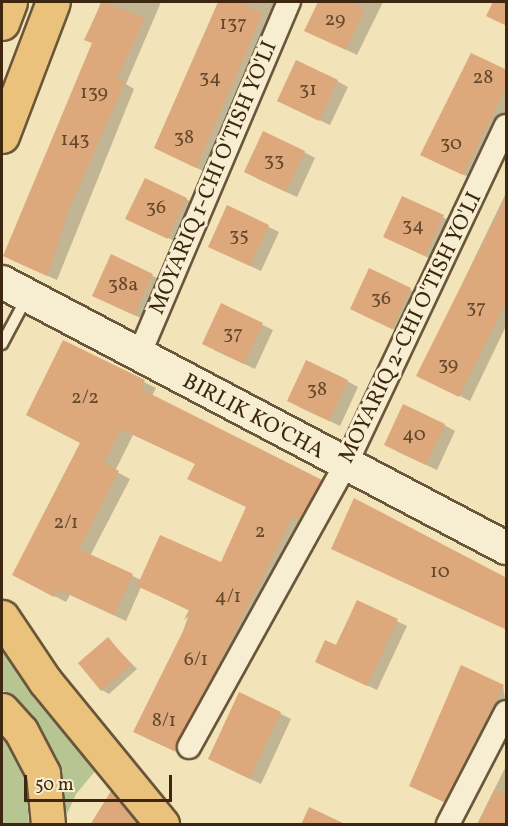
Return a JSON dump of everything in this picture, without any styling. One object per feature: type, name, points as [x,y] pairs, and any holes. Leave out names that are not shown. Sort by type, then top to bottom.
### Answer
[{"type":"main road","points":[[2,23],[10,2]]},
{"type":"main road","points":[[2,136],[53,2]]},
{"type":"main road","points":[[2,617],[45,681],[162,825]]},
{"type":"main road","points":[[2,710],[21,731],[43,773],[48,825]]},
{"type":"street","name":"MOYARIQ 1-CHI O'TISH YO'LI","points":[[139,355],[289,2]]},
{"type":"street","name":"MOYARIQ 2-CHI O'TISH YO'LI","points":[[189,747],[345,466],[507,126]]},
{"type":"street","name":"BIRLIK KO'CHA","points":[[14,289],[345,466],[507,548]]},
{"type":"street","points":[[448,825],[507,712]]},
{"type":"lane","points":[[2,344],[14,289]]},
{"type":"green space","points":[[2,635],[102,763],[76,794],[64,821],[47,745],[35,721],[2,689]]},
{"type":"green space","points":[[2,732],[25,774],[29,824],[2,824]]},
{"type":"building","points":[[102,2],[145,18],[117,78],[125,82],[69,209],[47,276],[3,256],[92,43],[84,40]]},
{"type":"building","points":[[218,2],[239,2],[263,13],[196,168],[154,148]]},
{"type":"building","points":[[318,2],[349,2],[365,9],[346,50],[304,31]]},
{"type":"building","points":[[493,2],[507,2],[507,26],[486,16]]},
{"type":"building","points":[[471,53],[507,70],[507,86],[463,175],[420,155]]},
{"type":"building","points":[[296,60],[338,80],[319,121],[277,101]]},
{"type":"building","points":[[263,131],[305,151],[286,192],[244,172]]},
{"type":"building","points":[[145,178],[187,198],[168,239],[125,219]]},
{"type":"building","points":[[507,195],[507,300],[459,397],[416,376]]},
{"type":"building","points":[[402,196],[444,215],[425,256],[383,237]]},
{"type":"building","points":[[227,205],[269,225],[250,266],[208,247]]},
{"type":"building","points":[[111,254],[153,274],[134,315],[92,296]]},
{"type":"building","points":[[369,268],[411,288],[392,329],[350,309]]},
{"type":"building","points":[[221,303],[263,323],[244,364],[202,344]]},
{"type":"building","points":[[63,340],[145,380],[141,389],[322,480],[300,520],[293,516],[175,751],[133,732],[192,613],[184,620],[189,610],[137,586],[160,535],[221,562],[246,507],[187,479],[195,464],[121,429],[104,463],[119,471],[79,549],[133,574],[114,615],[58,589],[54,597],[12,575],[80,443],[26,415]]},
{"type":"building","points":[[306,360],[348,380],[329,421],[287,401]]},
{"type":"building","points":[[403,404],[445,424],[426,465],[384,445]]},
{"type":"building","points":[[354,498],[507,578],[507,630],[331,549]]},
{"type":"building","points":[[357,600],[398,619],[367,686],[315,662],[325,640],[336,645]]},
{"type":"building","points":[[108,637],[131,665],[101,691],[78,663]]},
{"type":"building","points":[[461,665],[504,685],[444,802],[409,786]]},
{"type":"building","points":[[239,692],[281,712],[250,779],[208,759]]},
{"type":"building","points":[[494,790],[507,795],[507,825],[478,825]]},
{"type":"building","points":[[111,791],[138,825],[90,825]]},
{"type":"building","points":[[309,807],[347,825],[301,825]]}]
